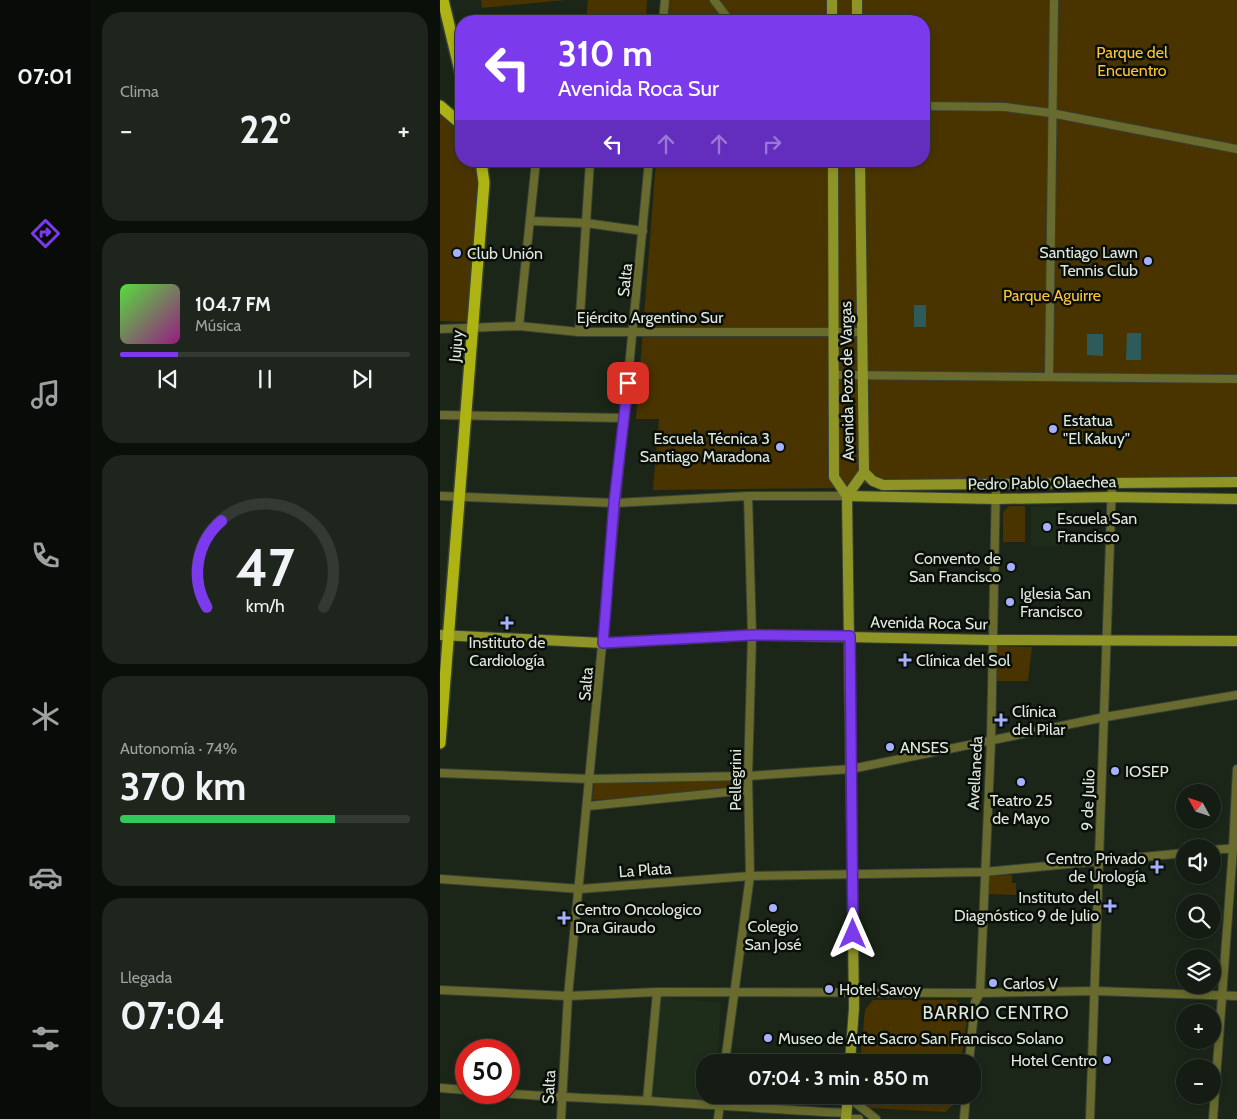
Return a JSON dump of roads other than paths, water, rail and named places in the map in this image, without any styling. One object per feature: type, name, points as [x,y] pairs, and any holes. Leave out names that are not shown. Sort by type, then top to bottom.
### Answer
[{"type":"main road","points":[[443,0],[455,50]]},
{"type":"main road","points":[[441,107],[455,119]]},
{"type":"main road","name":"Jujuy","points":[[440,743],[445,635],[461,496],[474,329],[484,183],[481,167]]},
{"type":"street","points":[[664,15],[665,0]]},
{"type":"street","points":[[714,0],[725,15]]},
{"type":"street","points":[[832,0],[832,15]]},
{"type":"street","points":[[857,0],[857,15]]},
{"type":"street","points":[[1049,376],[1054,0]]},
{"type":"street","points":[[930,106],[1005,107],[1052,113],[1237,149]]},
{"type":"street","points":[[519,326],[536,167]]},
{"type":"street","points":[[579,332],[590,167]]},
{"type":"street","name":"Salta","points":[[562,1119],[568,996],[588,806],[614,503],[633,332],[648,167]]},
{"type":"street","name":"Avenida Pozo de Vargas","points":[[834,167],[834,477],[848,496],[864,472],[860,167]]},
{"type":"street","points":[[531,221],[586,223],[643,231]]},
{"type":"street","name":"Ejército Argentino Sur","points":[[440,329],[519,326],[579,332],[861,332]]},
{"type":"street","points":[[834,375],[1237,379]]},
{"type":"street","points":[[440,416],[624,418]]},
{"type":"street","name":"Pedro Pablo Olaechea","points":[[864,472],[870,479],[883,485],[1237,482]]},
{"type":"street","name":"Avellaneda","points":[[970,1054],[975,1002],[980,993],[991,741],[996,483]]},
{"type":"street","name":"9 de Julio","points":[[1090,1119],[1112,483]]},
{"type":"street","points":[[440,496],[614,503],[748,496],[848,496],[850,769],[853,876],[853,993],[850,1054]]},
{"type":"street","name":"Pellegrini","points":[[725,1054],[750,876],[748,776],[752,635],[748,496]]},
{"type":"street","name":"Pedro Pablo Olaechea","points":[[848,496],[996,499],[1112,497],[1237,498]]},
{"type":"street","name":"Avenida Roca Sur","points":[[445,635],[603,643],[752,635],[992,640],[1237,641]]},
{"type":"street","points":[[440,773],[590,779],[748,776],[850,769],[1105,717],[1237,695]]},
{"type":"street","points":[[1213,1119],[1235,848],[1237,769]]},
{"type":"street","points":[[588,806],[748,790]]},
{"type":"street","points":[[1221,849],[1235,848]]},
{"type":"street","name":"La Plata","points":[[440,879],[580,889],[750,876],[853,876],[984,872],[1176,854]]},
{"type":"street","points":[[440,990],[568,996],[657,992],[980,993],[1095,991],[1237,996]]},
{"type":"street","points":[[647,1101],[657,992]]},
{"type":"street","points":[[440,1088],[455,1089]]},
{"type":"street","points":[[520,1095],[562,1099],[647,1101],[859,1119]]},
{"type":"street","points":[[718,1119],[720,1104]]},
{"type":"street","points":[[846,1117],[848,1104]]},
{"type":"street","points":[[857,1104],[876,1119]]},
{"type":"street","points":[[964,1119],[965,1104]]},
{"type":"water","points":[[914,305],[926,305],[926,327],[914,327]]},
{"type":"water","points":[[1127,333],[1141,333],[1141,360],[1126,360]]},
{"type":"water","points":[[1087,334],[1103,334],[1103,356],[1087,355]]},
{"type":"place","name":"Club Unión","points":[[457,253]]},
{"type":"place","name":"Santiago Lawn Tennis Club","points":[[1148,261]]},
{"type":"place","name":"Estatua \"El Kakuy\"","points":[[1053,429]]},
{"type":"place","name":"Escuela Técnica 3 Santiago Maradona","points":[[780,447]]},
{"type":"place","name":"Escuela San Francisco","points":[[1047,527]]},
{"type":"place","name":"Convento de San Francisco","points":[[1011,567]]},
{"type":"place","name":"Iglesia San Francisco","points":[[1010,602]]},
{"type":"place","name":"Instituto de Cardiología","points":[[507,623]]},
{"type":"place","name":"Clínica del Sol","points":[[905,660]]},
{"type":"place","name":"Clínica del Pilar","points":[[1001,720]]},
{"type":"place","name":"ANSES","points":[[890,747]]},
{"type":"place","name":"IOSEP","points":[[1115,771]]},
{"type":"place","name":"Teatro 25 de Mayo","points":[[1021,782]]},
{"type":"place","name":"Centro Privado de Urología","points":[[1157,867]]},
{"type":"place","name":"Instituto del Diagnóstico 9 de Julio","points":[[1110,906]]},
{"type":"place","name":"Colegio San José","points":[[773,908]]},
{"type":"place","name":"Centro Oncologico Dra Giraudo","points":[[564,918]]},
{"type":"place","name":"Carlos V","points":[[993,983]]},
{"type":"place","name":"Hotel Savoy","points":[[829,989]]},
{"type":"place","name":"Museo de Arte Sacro San Francisco Solano","points":[[768,1038]]},
{"type":"place","name":"Hotel Centro","points":[[1107,1060]]},
{"type":"district","name":"BARRIO CENTRO","points":[[996,1013]]},
{"type":"park label","name":"Parque del Encuentro","points":[[1132,61]]},
{"type":"park label","name":"Parque Aguirre","points":[[1052,295]]}]
